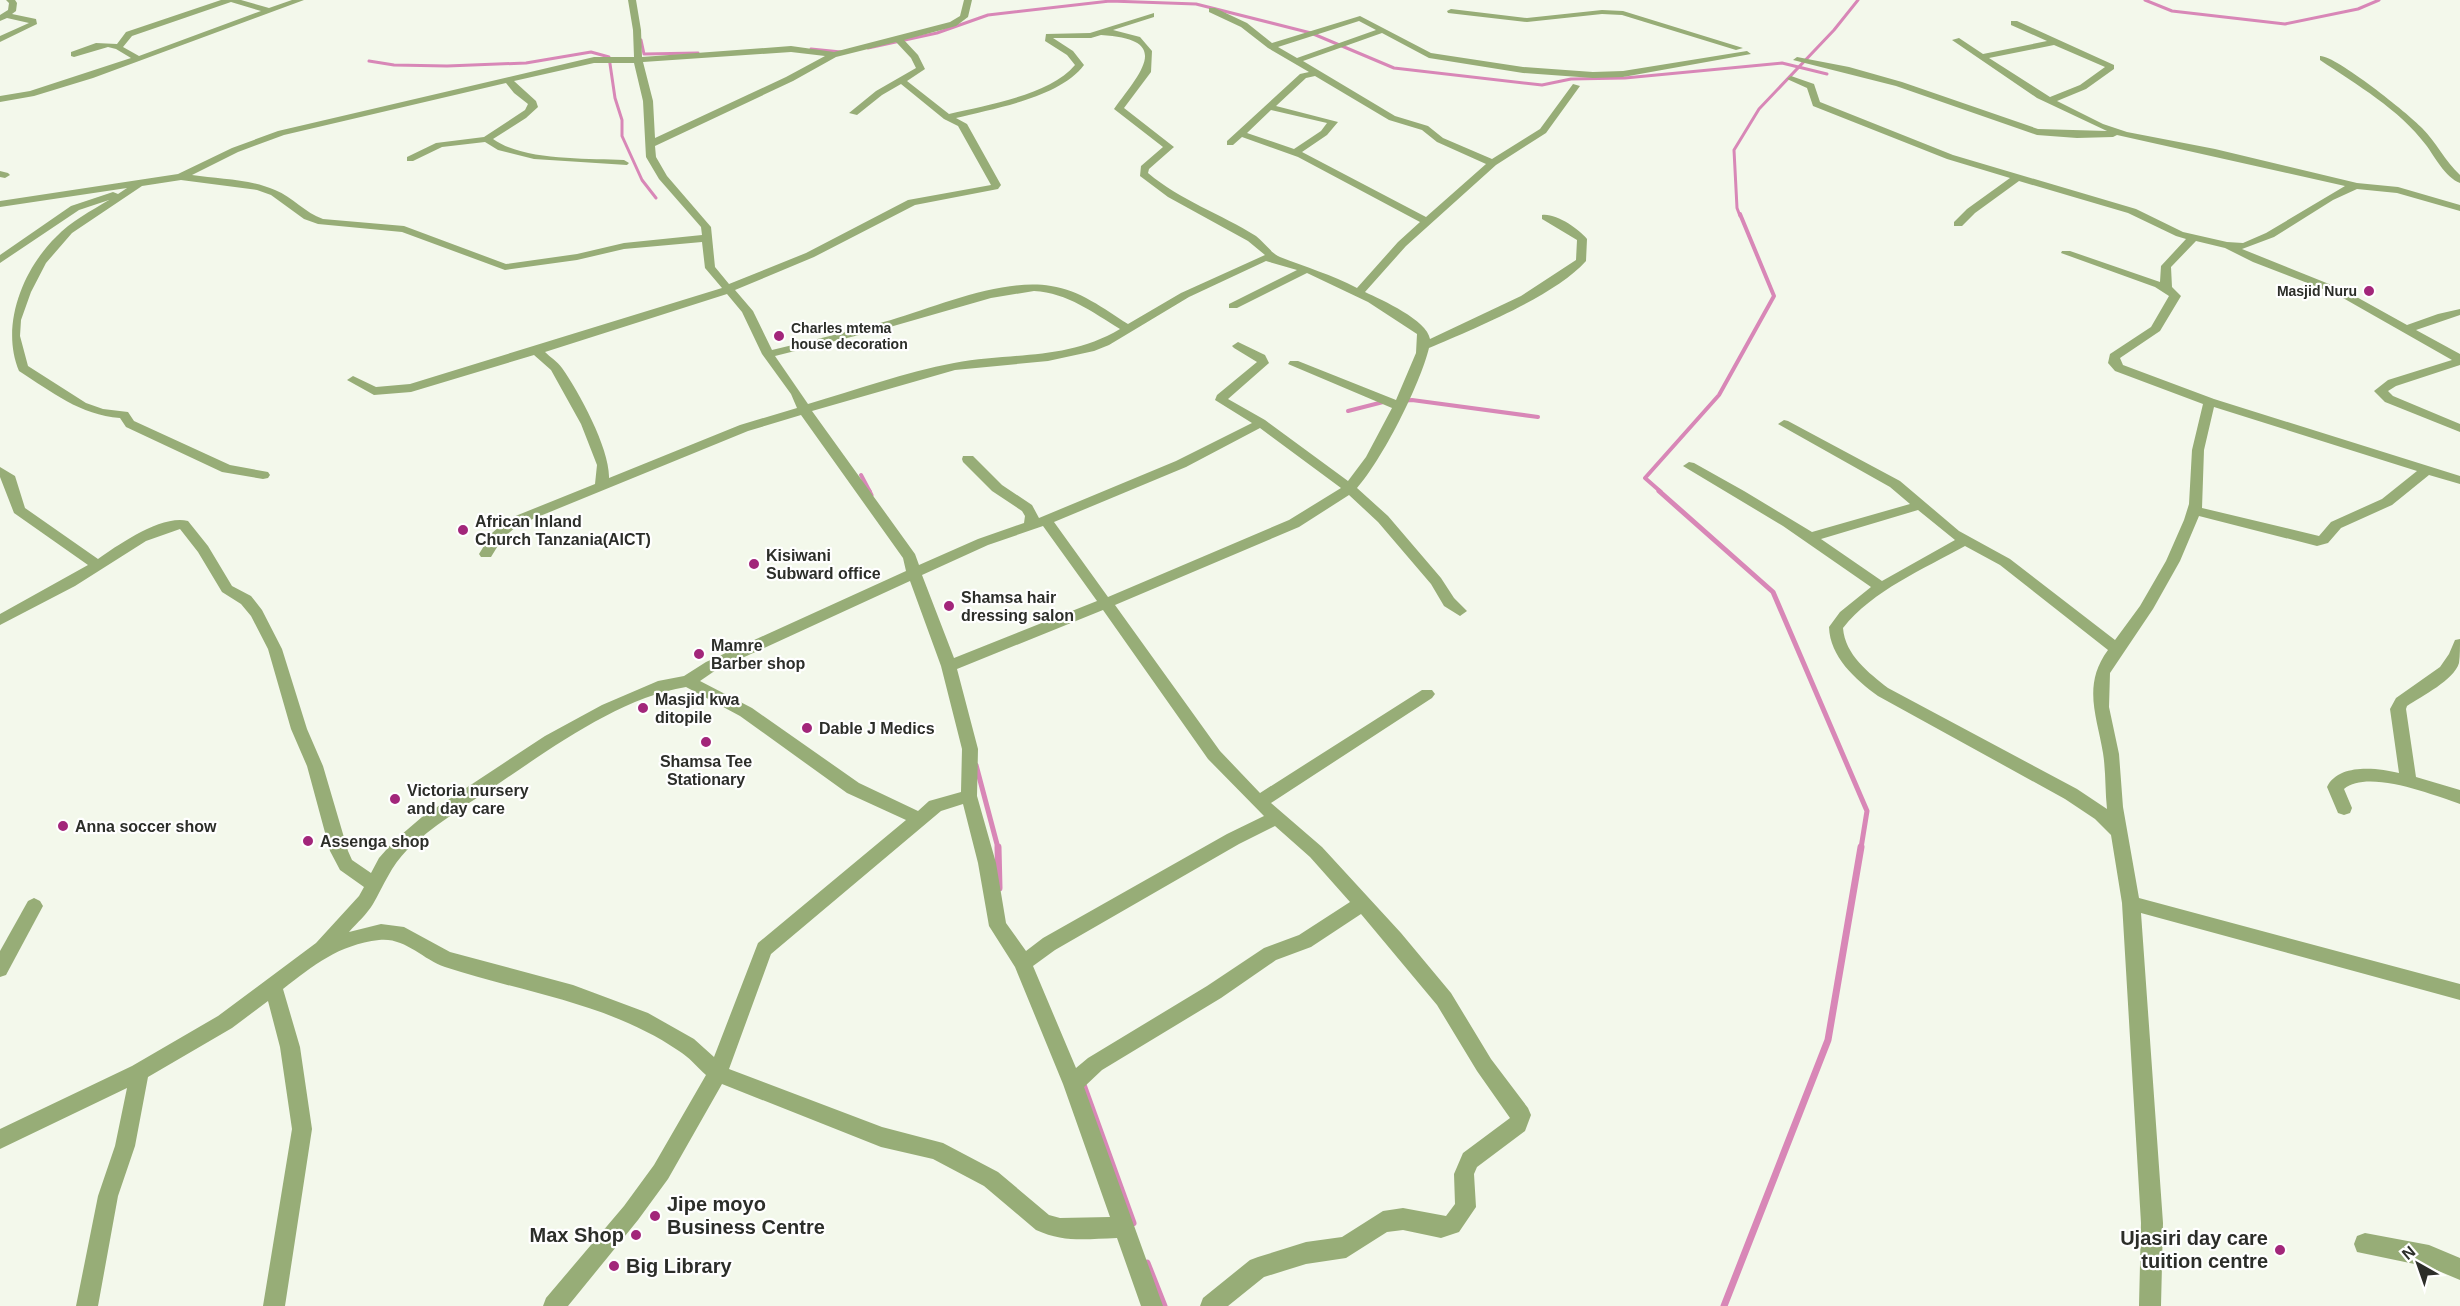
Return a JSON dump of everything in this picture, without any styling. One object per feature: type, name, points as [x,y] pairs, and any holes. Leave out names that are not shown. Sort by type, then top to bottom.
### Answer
[{"type":"street","points":[[4,17],[13,6],[10,0]]},
{"type":"street","points":[[119,47],[129,34],[230,0],[269,11]]},
{"type":"street","points":[[0,99],[58,86],[300,0]]},
{"type":"street","points":[[632,0],[637,30],[638,60],[648,101],[651,157],[663,177],[706,227],[710,268],[747,311],[768,354],[797,394],[805,411],[910,557],[949,666],[970,748],[969,796],[987,863],[998,926],[1007,936],[1023,963],[1073,1084],[1152,1306]]},
{"type":"street","points":[[651,144],[691,123],[801,74],[834,56],[899,40],[957,22],[966,13],[968,0]]},
{"type":"street","points":[[1602,12],[1614,0]]},
{"type":"street","points":[[1212,10],[1244,26],[1296,62],[1398,122],[1425,128],[1440,140],[1493,163]]},
{"type":"street","points":[[1451,11],[1527,20],[1602,12],[1632,14],[1739,48]]},
{"type":"street","points":[[947,117],[1038,91],[1068,78],[1080,65],[1070,53],[1047,38],[1054,35],[1087,36],[1151,15]]},
{"type":"street","points":[[0,40],[33,24],[33,21],[4,17]]},
{"type":"street","points":[[1271,46],[1358,18],[1366,19],[1381,31],[1434,56],[1523,70],[1593,75],[1623,74],[1748,54]]},
{"type":"street","points":[[2014,23],[2110,68],[2083,87],[2049,101]]},
{"type":"street","points":[[1296,62],[1381,31]]},
{"type":"street","points":[[1100,32],[1132,35],[1142,42],[1147,51],[1147,72],[1119,109],[1169,147],[1144,168],[1143,174],[1179,199],[1253,240],[1271,253],[1273,258]]},
{"type":"street","points":[[854,113],[879,93],[902,81],[921,67],[899,40]]},
{"type":"street","points":[[1956,40],[2049,101],[2091,123],[2125,134],[2215,152],[2357,186],[2398,190],[2460,208]]},
{"type":"street","points":[[1982,57],[2054,42]]},
{"type":"street","points":[[74,54],[109,44],[139,59]]},
{"type":"street","points":[[0,204],[49,195],[135,187],[181,177],[235,150],[281,133],[594,60],[638,60],[791,49],[834,56]]},
{"type":"street","points":[[2323,58],[2359,82],[2418,129],[2451,173],[2460,180]]},
{"type":"street","points":[[1797,60],[1849,70],[1899,84],[2037,132],[2077,135],[2125,134]]},
{"type":"street","points":[[1230,143],[1303,76],[1317,73]]},
{"type":"street","points":[[1791,79],[1811,86],[1816,104],[1824,109],[1931,150],[2016,178],[2132,211],[2193,238],[2227,245],[2244,246],[2270,235],[2329,198],[2345,189],[2357,186]]},
{"type":"street","points":[[488,139],[492,133],[534,107],[533,103],[517,91],[509,81]]},
{"type":"street","points":[[353,380],[374,391],[411,388],[537,351],[728,290],[736,284],[810,255],[912,202],[994,187],[996,185],[962,124],[947,117],[902,81]]},
{"type":"street","points":[[1359,293],[1378,269],[1493,163],[1543,131],[1576,86]]},
{"type":"street","points":[[1271,106],[1333,122],[1324,133],[1295,153]]},
{"type":"street","points":[[1242,134],[1295,153],[1428,222]]},
{"type":"street","points":[[410,159],[426,148],[438,144],[488,139]]},
{"type":"street","points":[[488,139],[494,145],[528,154],[624,163]]},
{"type":"street","points":[[181,177],[259,187],[275,193],[308,217],[322,222],[404,229],[506,267],[577,258],[624,246],[706,238]]},
{"type":"street","points":[[1958,224],[1971,211],[2016,178]]},
{"type":"street","points":[[0,260],[75,208],[135,187]]},
{"type":"street","points":[[135,187],[81,221],[49,249],[30,280],[16,322],[14,333],[23,368],[82,406],[101,413],[124,415],[129,424],[227,469],[263,475]]},
{"type":"street","points":[[1424,346],[1519,302],[1581,261],[1582,239],[1546,217]]},
{"type":"street","points":[[2166,288],[2166,266],[2193,238]]},
{"type":"street","points":[[2227,245],[2333,289],[2460,360]]},
{"type":"street","points":[[2066,253],[2166,288],[2175,298],[2156,328],[2114,357],[2114,363],[2146,380],[2210,402],[2460,480]]},
{"type":"street","points":[[486,554],[497,536],[513,522],[744,428],[898,381],[956,366],[1005,362],[1082,351],[1105,343],[1185,295],[1257,260],[1273,258],[1307,269],[1359,293],[1420,328],[1425,337],[1424,346],[1384,437],[1349,488],[1318,511],[1288,527],[1106,604],[949,666]]},
{"type":"street","points":[[1233,306],[1307,269]]},
{"type":"street","points":[[768,354],[879,327],[990,296],[1034,287],[1053,289],[1071,295],[1127,329]]},
{"type":"street","points":[[2408,329],[2460,312]]},
{"type":"street","points":[[1238,346],[1261,357],[1263,363],[1220,399],[1261,423],[1349,488],[1383,519],[1436,581],[1449,602],[1460,611]]},
{"type":"street","points":[[537,351],[556,368],[587,424],[603,465],[602,484]]},
{"type":"street","points":[[2460,360],[2392,383],[2380,391],[2389,399],[2460,428]]},
{"type":"street","points":[[1294,363],[1399,406]]},
{"type":"street","points":[[2150,1306],[2152,1223],[2131,903],[2118,831],[2110,754],[2101,698],[2102,674],[2116,649],[2146,609],[2173,561],[2193,510],[2203,424],[2210,402]]},
{"type":"street","points":[[0,1139],[139,1072],[225,1022],[322,949],[365,901],[385,863],[400,846],[428,822],[550,740],[608,709],[663,685],[688,681],[711,666],[984,542],[1181,464],[1261,423]]},
{"type":"street","points":[[1784,424],[1891,481],[1964,541],[2005,562],[2116,649]]},
{"type":"street","points":[[968,459],[1003,493],[1027,508],[1106,604],[1214,755],[1259,802],[1316,852],[1363,903],[1444,999],[1484,1065],[1521,1115],[1518,1124],[1470,1160],[1464,1174],[1466,1207],[1452,1225],[1442,1227],[1403,1219],[1383,1222],[1346,1247],[1306,1253],[1258,1268],[1211,1306]]},
{"type":"street","points":[[1689,466],[1745,495],[1812,537],[1882,588]]},
{"type":"street","points":[[2193,510],[2318,541],[2323,540],[2336,525],[2387,502],[2407,488],[2427,469]]},
{"type":"street","points":[[0,471],[8,476],[20,510],[97,565]]},
{"type":"street","points":[[1812,537],[1921,505]]},
{"type":"street","points":[[1,620],[69,584],[97,565],[161,529],[183,524],[226,589],[246,600],[257,614],[275,650],[296,720],[315,766],[339,851],[346,865],[374,884]]},
{"type":"street","points":[[1964,541],[1882,588],[1844,616],[1836,627],[1838,642],[1867,680],[1899,702],[2071,794],[2101,814],[2118,831]]},
{"type":"street","points":[[2408,782],[2398,709],[2401,702],[2449,668],[2457,658],[2460,644]]},
{"type":"street","points":[[688,681],[746,712],[853,788],[919,819]]},
{"type":"street","points":[[1259,802],[1427,693]]},
{"type":"street","points":[[2344,808],[2335,787],[2343,778],[2371,775],[2408,782],[2460,797]]},
{"type":"street","points":[[560,1304],[661,1172],[718,1073],[764,950],[935,806],[969,796]]},
{"type":"street","points":[[1023,963],[1049,944],[1233,839],[1277,818]]},
{"type":"street","points":[[1073,1084],[1095,1064],[1204,998],[1270,954],[1305,941],[1363,903]]},
{"type":"street","points":[[2131,903],[2460,992]]},
{"type":"street","points":[[0,969],[34,906]]},
{"type":"street","points":[[322,949],[381,932],[404,935],[446,959],[573,993],[640,1019],[687,1044],[718,1073],[766,1094],[822,1112],[881,1137],[936,1150],[991,1179],[1042,1223],[1060,1229],[1123,1227]]},
{"type":"street","points":[[273,986],[290,1047],[302,1129],[274,1306]]},
{"type":"street","points":[[87,1306],[108,1196],[125,1146],[139,1072]]},
{"type":"street","points":[[2365,1244],[2429,1256],[2460,1269]]},
{"type":"waterway","points":[[1799,67],[1834,30],[1858,0]]},
{"type":"waterway","points":[[2145,0],[2172,11],[2285,24],[2358,9],[2379,0]]},
{"type":"waterway","points":[[868,48],[937,33],[988,15],[1110,1],[1196,4],[1311,33],[1394,68],[1542,85],[1571,79],[1625,78],[1782,63],[1799,67]]},
{"type":"waterway","points":[[641,40],[644,54],[698,53]]},
{"type":"waterway","points":[[811,49],[841,52]]},
{"type":"waterway","points":[[369,61],[394,65],[447,66],[526,63],[591,52],[609,57],[615,98],[622,120],[622,136],[642,180],[656,198]]},
{"type":"waterway","points":[[1740,216],[1737,208],[1734,150],[1759,109],[1799,67]]},
{"type":"waterway","points":[[1799,67],[1827,74]]},
{"type":"waterway","points":[[1661,492],[1645,478],[1719,395],[1774,296],[1740,214]]},
{"type":"waterway","points":[[1402,401],[1412,400],[1538,417]]},
{"type":"waterway","points":[[1348,411],[1387,401]]},
{"type":"waterway","points":[[861,475],[870,492]]},
{"type":"waterway","points":[[869,491],[871,495]]},
{"type":"waterway","points":[[1659,491],[1773,592],[1867,811],[1861,848]]},
{"type":"waterway","points":[[976,765],[998,848]]},
{"type":"waterway","points":[[998,847],[999,888]]},
{"type":"waterway","points":[[1724,1306],[1828,1040],[1861,847]]},
{"type":"waterway","points":[[1082,1082],[1133,1223]]},
{"type":"waterway","points":[[1147,1263],[1164,1306]]},
{"type":"place","name":"Masjid Nuru","points":[[2369,291]]},
{"type":"place","name":"Charles mtema house decoration","points":[[779,336]]},
{"type":"place","name":"African Inland Church Tanzania(AICT)","points":[[463,530]]},
{"type":"place","name":"Kisiwani Subward office","points":[[754,564]]},
{"type":"place","name":"Shamsa hair dressing salon","points":[[949,606]]},
{"type":"place","name":"Mamre Barber shop","points":[[699,654]]},
{"type":"place","name":"Masjid kwa ditopile","points":[[643,708]]},
{"type":"place","name":"Dable J Medics","points":[[807,728]]},
{"type":"place","name":"Shamsa Tee Stationary","points":[[706,742]]},
{"type":"place","name":"Victoria nursery and day care","points":[[395,799]]},
{"type":"place","name":"Anna soccer show","points":[[63,826]]},
{"type":"place","name":"Assenga shop","points":[[308,841]]},
{"type":"place","name":"Jipe moyo Business Centre","points":[[655,1216]]},
{"type":"place","name":"Max Shop","points":[[636,1235]]},
{"type":"place","name":"Ujasiri day care tuition centre","points":[[2280,1250]]},
{"type":"place","name":"Big Library","points":[[614,1266]]}]
